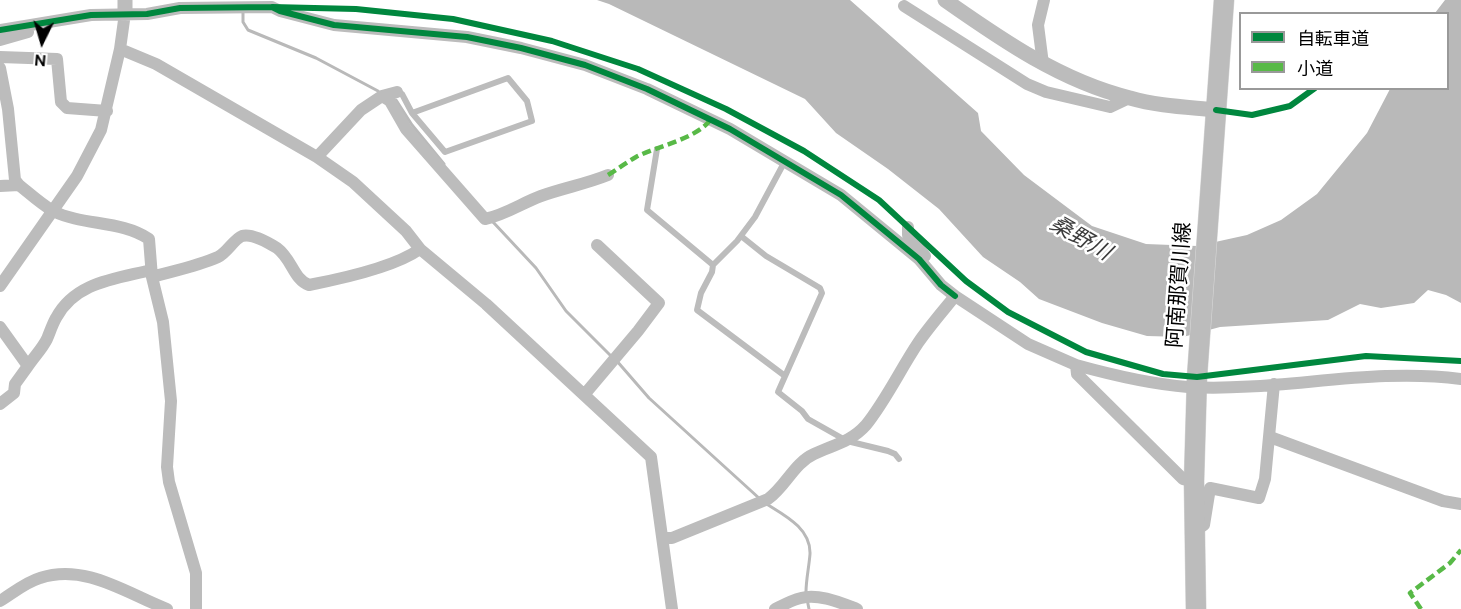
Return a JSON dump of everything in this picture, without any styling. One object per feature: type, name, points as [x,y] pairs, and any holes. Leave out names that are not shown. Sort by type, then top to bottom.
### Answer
[{"type":"main road","name":"阿南那賀川線","points":[[1196,609],[1194,481],[1197,387],[1224,0]]},
{"type":"street","points":[[945,0],[1000,38],[1043,64],[1077,80],[1129,98],[1215,118]]},
{"type":"street","points":[[1043,64],[1038,25],[1044,0]]},
{"type":"street","points":[[904,6],[1027,84],[1046,92],[1110,106],[1129,98]]},
{"type":"street","points":[[0,286],[53,211],[89,154],[101,130],[120,49],[125,7]]},
{"type":"street","points":[[0,30],[125,7],[147,14],[180,8],[272,7],[280,12],[334,25],[467,37],[521,48],[585,65],[647,89],[711,119],[785,161],[841,195],[919,259],[941,285],[955,296],[1028,344],[1076,365],[1165,384],[1197,387],[1375,376],[1461,379]]},
{"type":"street","points":[[0,40],[39,29],[45,22]]},
{"type":"street","points":[[120,49],[156,63],[317,156],[353,182],[406,231],[420,249],[486,304],[651,457],[672,609]]},
{"type":"street","points":[[0,57],[57,59],[61,102],[67,108],[107,111]]},
{"type":"street","points":[[0,68],[8,109],[15,180],[18,185],[53,211],[87,222],[115,226],[142,234],[149,239],[152,274],[163,322],[171,401],[167,466],[169,482],[196,573],[196,609]]},
{"type":"street","points":[[317,156],[362,110],[382,96],[397,92]]},
{"type":"street","points":[[382,96],[390,101],[406,129],[484,219],[539,197],[608,175]]},
{"type":"street","points":[[0,186],[18,185]]},
{"type":"street","points":[[908,227],[908,235],[955,296]]},
{"type":"street","points":[[0,404],[14,393],[15,384],[46,341],[56,318],[73,295],[84,288],[104,281],[152,274],[220,256],[241,237],[246,236],[273,245],[286,255],[298,277],[303,283],[309,285],[362,272],[412,255],[420,249]]},
{"type":"street","points":[[584,396],[638,332],[659,303],[597,244]]},
{"type":"street","points":[[663,538],[672,538],[768,498],[779,490],[792,473],[813,454],[848,441],[871,418],[919,342],[955,296]]},
{"type":"street","points":[[0,327],[28,366]]},
{"type":"street","points":[[1076,365],[1077,374],[1130,428],[1183,479],[1194,481]]},
{"type":"street","points":[[1195,531],[1204,525],[1210,488],[1258,498],[1264,479],[1270,437],[1274,384]]},
{"type":"street","points":[[1270,437],[1443,501],[1461,504]]},
{"type":"street","points":[[0,601],[38,579],[56,574],[80,574],[110,583],[167,609]]},
{"type":"street","points":[[775,609],[802,597],[834,601],[857,609]]},
{"type":"lane","points":[[397,92],[402,94],[412,113],[445,152],[532,121],[527,101],[508,78],[412,113]]},
{"type":"lane","points":[[657,149],[647,210],[712,265],[712,272],[701,293],[697,310],[785,376]]},
{"type":"lane","points":[[712,265],[716,264],[755,217],[785,161]]},
{"type":"lane","points":[[741,236],[766,256],[820,288],[822,293],[778,392],[802,411],[808,419],[848,441],[896,454],[899,459]]},
{"type":"water","name":"桑野川","points":[[597,0],[850,0],[978,113],[981,131],[1024,175],[1092,226],[1146,244],[1197,246],[1247,235],[1281,220],[1317,194],[1367,133],[1389,90],[1449,90],[1449,12],[1436,12],[1445,0],[1461,0],[1461,303],[1446,295],[1428,290],[1414,303],[1381,308],[1360,304],[1328,320],[1220,327],[1183,337],[1147,336],[1102,323],[1039,299],[1020,282],[983,257],[939,209],[888,169],[836,133],[805,99]]},
{"type":"waterway","points":[[243,10],[243,22],[248,30],[316,58],[378,91]]},
{"type":"waterway","points":[[396,100],[412,125],[444,164]]},
{"type":"waterway","points":[[493,222],[536,268],[566,311],[611,356]]},
{"type":"waterway","points":[[616,360],[649,398],[760,499]]},
{"type":"waterway","points":[[765,503],[795,523],[806,537],[810,554],[806,592]]},
{"type":"waterway","points":[[807,599],[809,609]]},
{"type":"marked path","points":[[608,175],[636,157],[687,137],[705,126],[711,119]]},
{"type":"marked path","points":[[1421,609],[1410,593],[1450,563],[1461,550]]},
{"type":"cycle path","points":[[272,7],[356,9],[453,19],[552,41],[638,69],[726,109],[804,151],[879,200],[966,281],[1008,312],[1086,352],[1163,374],[1197,377],[1366,356],[1461,361]]},
{"type":"cycle path","points":[[0,30],[91,15],[147,14],[180,8],[272,7],[334,25],[467,37],[585,65],[647,89],[730,129],[841,195],[919,259],[941,285],[955,296]]},
{"type":"cycle path","points":[[1216,110],[1252,115],[1290,106],[1312,90]]}]
